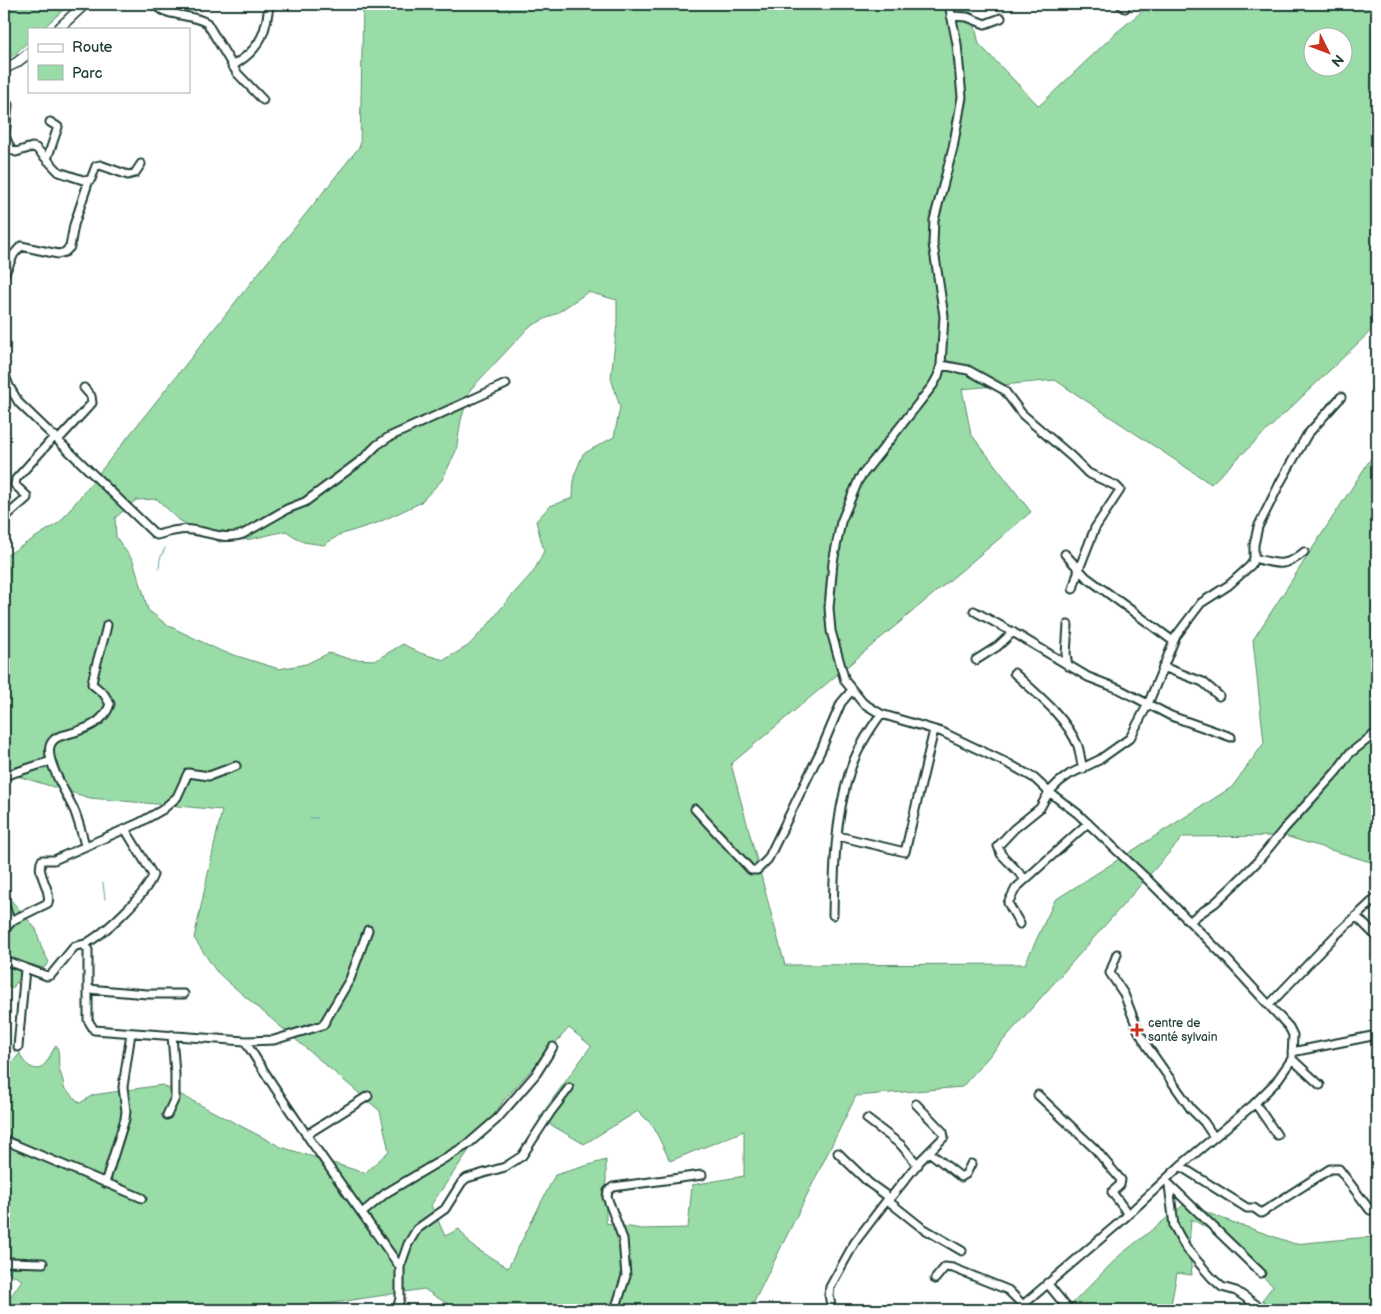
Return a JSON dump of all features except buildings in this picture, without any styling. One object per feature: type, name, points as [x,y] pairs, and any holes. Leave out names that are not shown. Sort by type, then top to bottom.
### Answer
[{"type":"main road","points":[[59,28],[86,4]]},
{"type":"main road","points":[[4,69],[16,64],[28,54]]},
{"type":"street","points":[[154,4],[163,11],[199,19],[207,23],[237,74],[263,100]]},
{"type":"street","points":[[232,66],[247,57],[260,42],[271,4]]},
{"type":"street","points":[[950,4],[957,44],[962,97],[953,148],[934,220],[933,244],[944,316],[941,366],[933,385],[859,479],[841,522],[833,562],[829,608],[831,631],[841,671],[852,690],[863,703],[881,714],[934,730],[1011,765],[1034,778],[1049,792],[1078,813],[1190,922],[1269,1005],[1289,1027],[1293,1035],[1292,1055],[1276,1082],[1255,1103],[1180,1166],[1167,1182],[1016,1310]]},
{"type":"street","points":[[951,16],[967,17],[985,24],[1001,18]]},
{"type":"street","points":[[4,98],[8,104],[7,149],[16,152],[32,147],[36,148],[59,172],[89,180]]},
{"type":"street","points":[[47,159],[58,129],[57,125],[50,122]]},
{"type":"street","points":[[4,275],[14,254],[21,246],[58,254],[65,252],[70,247],[74,224],[89,180],[96,166],[100,165],[128,175],[135,173],[141,164]]},
{"type":"street","points":[[941,366],[968,370],[1004,390],[1022,414],[1072,457],[1088,474],[1116,486],[1120,490],[1095,528],[1073,588]]},
{"type":"street","points":[[4,378],[19,402],[158,535],[192,530],[235,537],[286,509],[304,502],[390,437],[506,384]]},
{"type":"street","points":[[4,518],[27,498],[16,487],[15,482],[92,403],[92,396],[84,388]]},
{"type":"street","points":[[1025,880],[1000,854],[998,846],[1014,829],[1040,808],[1049,792],[1059,782],[1126,742],[1134,733],[1148,704],[1173,641],[1201,603],[1229,585],[1250,565],[1254,558],[1254,545],[1258,527],[1281,481],[1307,435],[1341,397]]},
{"type":"street","points":[[1254,558],[1284,564],[1304,552]]},
{"type":"street","points":[[1065,554],[1092,582],[1173,641]]},
{"type":"street","points":[[974,611],[1088,677],[1119,689],[1188,722],[1231,737]]},
{"type":"street","points":[[85,845],[75,813],[48,754],[50,743],[58,736],[97,723],[107,713],[110,704],[104,694],[92,684],[94,670],[103,645],[106,625]]},
{"type":"street","points":[[1068,625],[1066,654],[1068,666]]},
{"type":"street","points":[[976,660],[998,646],[1013,632]]},
{"type":"street","points":[[1163,667],[1202,682],[1219,696]]},
{"type":"street","points":[[1014,673],[1051,707],[1063,722],[1077,746],[1083,769]]},
{"type":"street","points":[[696,809],[751,870],[757,870],[768,860],[821,750],[841,703],[852,690]]},
{"type":"street","points":[[833,915],[839,817],[849,774],[866,735],[881,714]]},
{"type":"street","points":[[838,836],[905,852],[934,730]]},
{"type":"street","points":[[1190,922],[1195,916],[1215,903],[1258,861],[1336,772],[1349,754],[1377,732]]},
{"type":"street","points":[[4,776],[51,762]]},
{"type":"street","points":[[4,930],[10,922],[48,903],[49,897],[40,867],[42,860],[54,860],[139,823],[162,810],[177,797],[188,773],[209,776],[236,766]]},
{"type":"street","points":[[1020,924],[1008,903],[1016,888],[1088,823]]},
{"type":"street","points":[[4,960],[25,969],[47,976],[51,975],[74,946],[84,945],[124,913],[142,895],[153,875],[125,829]]},
{"type":"street","points":[[1269,1005],[1335,936],[1377,897]]},
{"type":"street","points":[[4,901],[10,922]]},
{"type":"street","points":[[1356,916],[1377,937]]},
{"type":"street","points":[[84,945],[88,950],[88,1020],[91,1027],[97,1031],[245,1041],[274,1040],[323,1025],[350,979],[368,930]]},
{"type":"street","points":[[1117,954],[1110,972],[1124,994],[1140,1034],[1156,1060],[1214,1137]]},
{"type":"street","points":[[18,1047],[25,969]]},
{"type":"street","points":[[88,989],[147,994],[184,994]]},
{"type":"street","points":[[105,1182],[125,1119],[123,1087],[130,1033]]},
{"type":"street","points":[[167,1116],[175,1098],[176,1074],[172,1035]]},
{"type":"street","points":[[1292,1055],[1377,1035]]},
{"type":"street","points":[[245,1041],[306,1135],[400,1267]]},
{"type":"street","points":[[362,1213],[386,1193],[467,1145],[497,1118],[536,1074],[553,1047]]},
{"type":"street","points":[[1292,1055],[1320,1086]]},
{"type":"street","points":[[397,1310],[400,1298],[400,1267],[408,1244],[417,1228],[445,1209],[462,1182],[468,1178],[505,1167],[522,1156],[569,1088]]},
{"type":"street","points":[[1038,1095],[1095,1149],[1121,1180],[1120,1184],[1112,1192],[1128,1214]]},
{"type":"street","points":[[306,1135],[368,1096]]},
{"type":"street","points":[[1255,1103],[1277,1135]]},
{"type":"street","points":[[832,1310],[829,1295],[830,1287],[854,1242],[918,1164],[944,1137],[943,1132],[916,1104]]},
{"type":"street","points":[[867,1119],[901,1145],[918,1164]]},
{"type":"street","points":[[4,1140],[142,1198]]},
{"type":"street","points":[[929,1152],[961,1177],[966,1174],[971,1164]]},
{"type":"street","points":[[838,1153],[869,1183],[921,1227],[962,1251]]},
{"type":"street","points":[[1180,1166],[1247,1208],[1254,1208],[1261,1213],[1330,1169],[1335,1168],[1343,1173],[1370,1210]]},
{"type":"street","points":[[615,1310],[626,1276],[623,1239],[607,1198],[608,1191],[613,1187],[702,1176]]},
{"type":"street","points":[[1167,1182],[1262,1273]]},
{"type":"street","points":[[1167,1182],[1174,1226],[1186,1248],[1222,1287],[1236,1291],[1258,1306]]},
{"type":"street","points":[[4,1264],[7,1262],[43,1263]]},
{"type":"street","points":[[935,1279],[945,1267],[953,1268],[1008,1290],[1023,1305]]},
{"type":"street","points":[[1047,1283],[1070,1310]]},
{"type":"green space","points":[[24,4],[70,4],[43,28],[28,28],[28,42],[9,59],[4,59],[4,10]]},
{"type":"green space","points":[[363,4],[970,4],[979,44],[1039,106],[1117,32],[1151,4],[1377,4],[1377,325],[1211,484],[1055,380],[962,389],[971,434],[1031,512],[731,764],[785,965],[1025,964],[1055,900],[1232,787],[1264,743],[1253,640],[1377,449],[1377,864],[1285,836],[1183,837],[962,1087],[856,1096],[750,1310],[457,1310],[424,1289],[320,1305],[315,1310],[4,1310],[4,1306],[22,1280],[4,1270],[4,1241],[9,1224],[4,1216],[4,1062],[13,1062],[20,1053],[27,1064],[39,1069],[46,1063],[56,1045],[64,1088],[80,1103],[93,1095],[162,1085],[281,1147],[365,1173],[389,1151],[380,1111],[216,971],[194,938],[222,810],[90,798],[4,772],[4,557],[60,522],[360,146]],"holes":[[[588,292],[617,300],[617,324],[611,378],[620,407],[614,437],[583,454],[574,476],[573,498],[550,506],[536,521],[544,551],[534,571],[468,646],[444,660],[420,653],[403,644],[376,660],[350,659],[329,653],[306,664],[279,669],[221,651],[167,625],[148,610],[133,561],[116,537],[115,518],[136,500],[157,499],[179,520],[219,542],[251,539],[286,531],[303,542],[324,545],[339,535],[377,523],[420,503],[442,480],[456,451],[461,420],[470,390],[529,327],[557,313]],[[569,1028],[591,1046],[539,1118],[584,1144],[638,1111],[653,1126],[670,1161],[744,1131],[744,1176],[692,1185],[688,1228],[642,1229],[606,1223],[606,1160],[555,1175],[508,1268],[472,1246],[459,1229],[445,1236],[431,1205],[504,1100]]]},
{"type":"green space","points":[[4,897],[10,899],[36,929],[42,949],[49,962],[44,968],[29,964],[12,989],[4,984]]},
{"type":"green space","points":[[1186,1203],[1218,1217],[1295,1244],[1377,1237],[1377,1310],[1290,1310],[1281,1301],[1274,1309],[1262,1300],[1273,1286],[1207,1228],[1191,1219],[1189,1246],[1192,1275],[1177,1273],[1170,1310],[1066,1310],[1120,1255]]},
{"type":"waterway","points":[[159,568],[160,559],[165,548]]},
{"type":"waterway","points":[[309,818],[318,818]]},
{"type":"waterway","points":[[103,883],[105,899]]},
{"type":"place","name":"centre de santé sylvain","points":[[1137,1030]]}]
